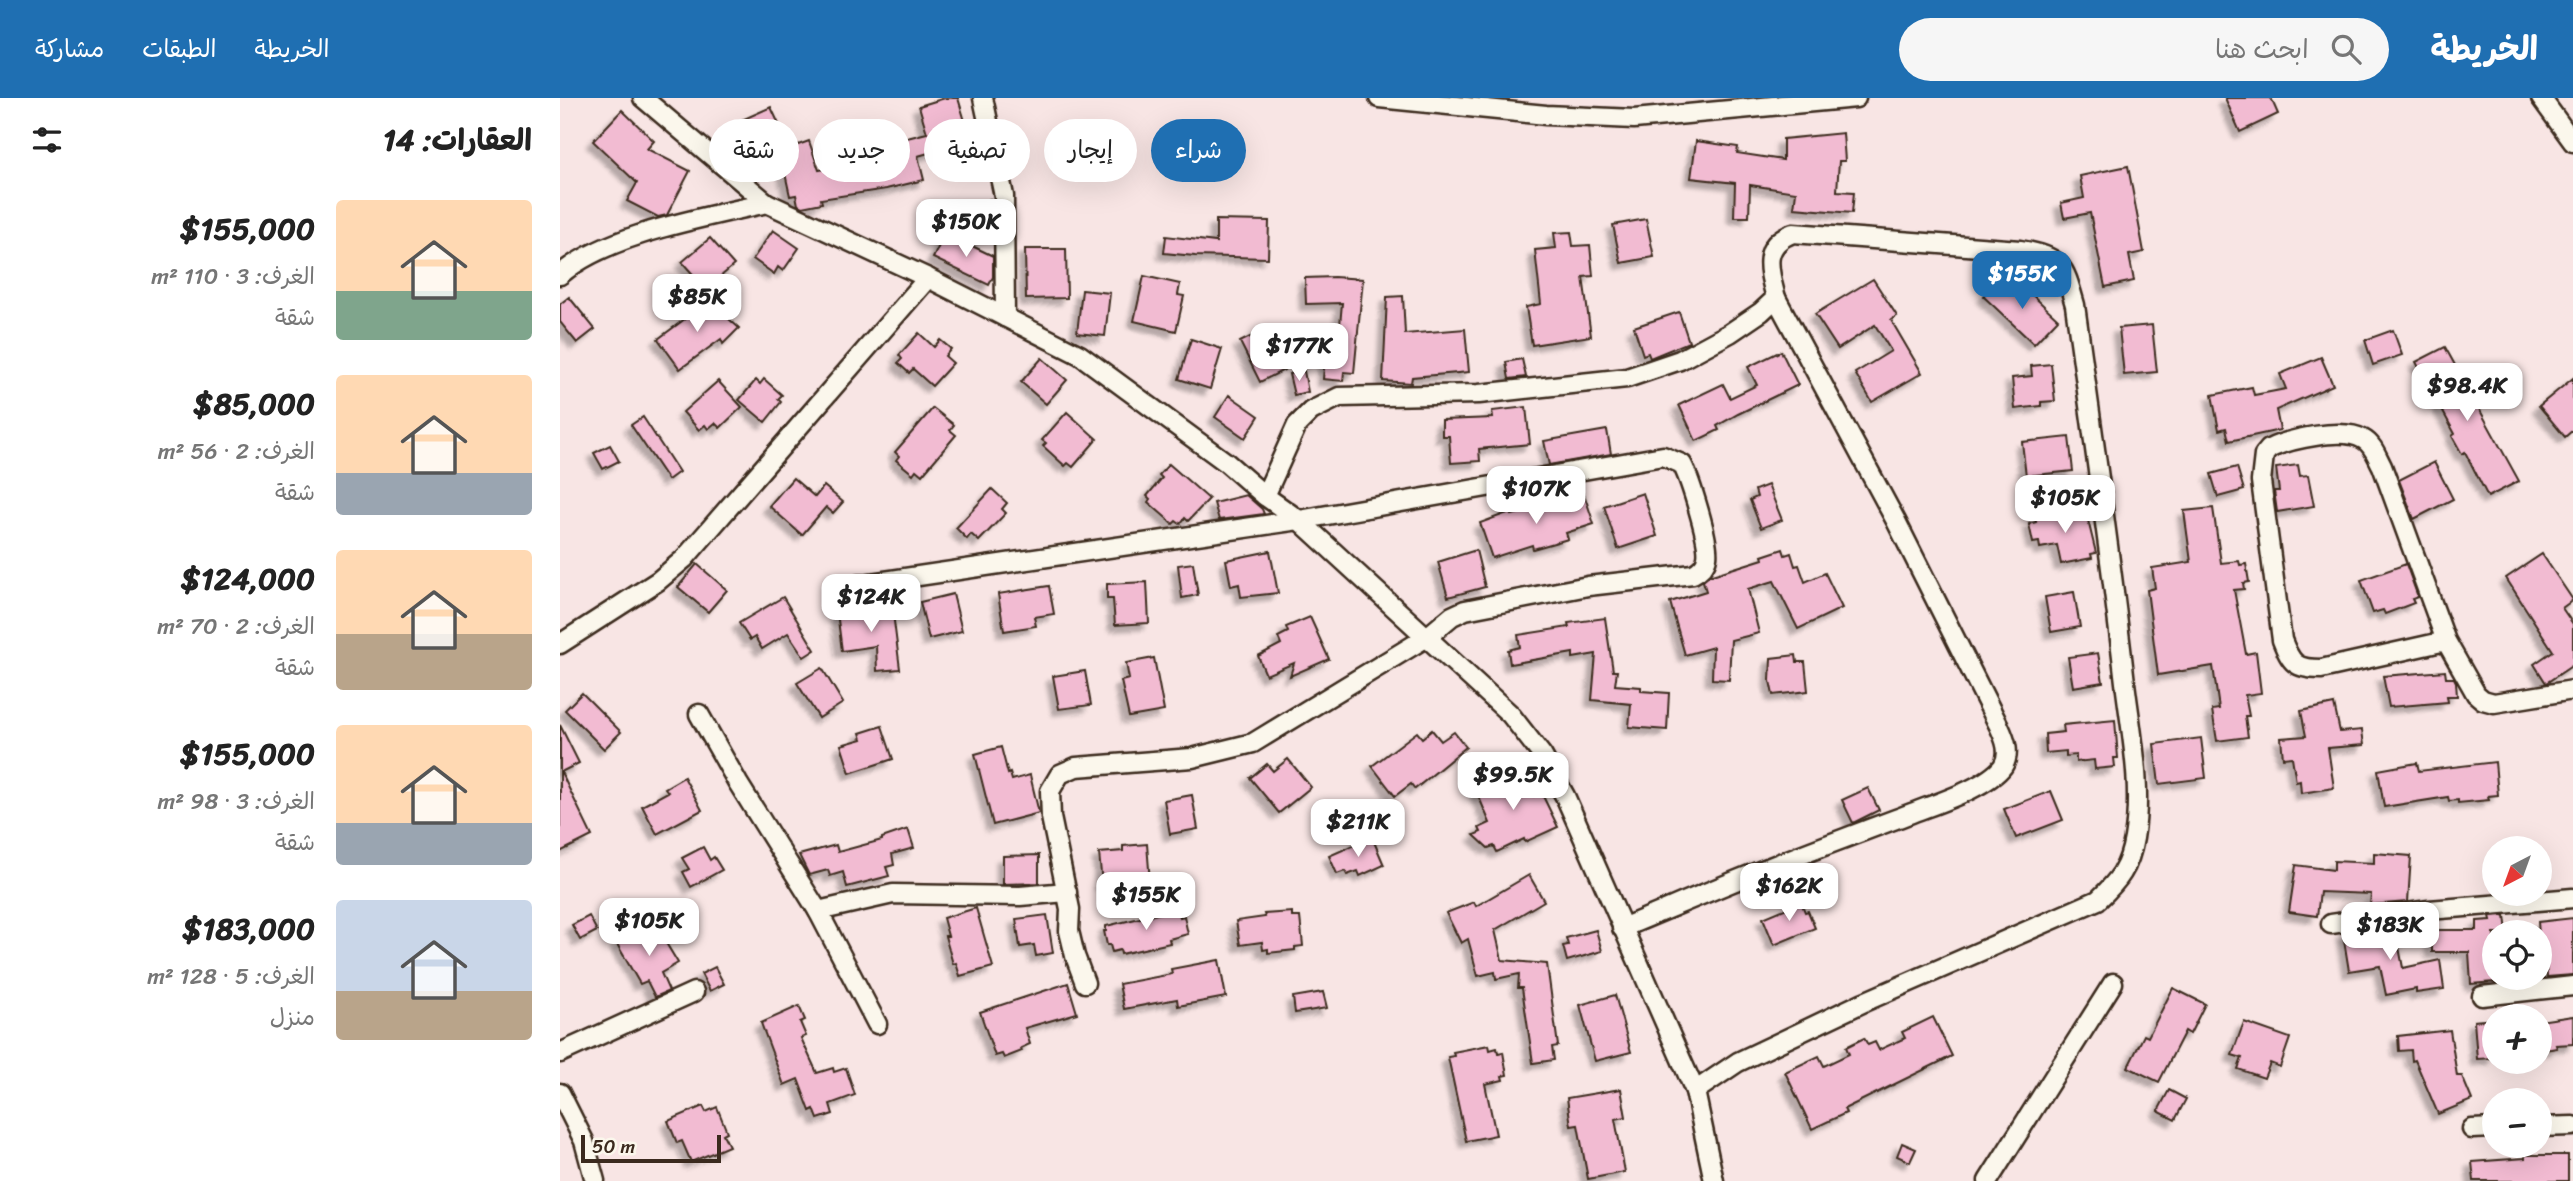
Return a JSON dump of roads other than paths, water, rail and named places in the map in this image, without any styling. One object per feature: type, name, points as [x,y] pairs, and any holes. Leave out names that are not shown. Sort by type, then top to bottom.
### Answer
[{"type":"street","points":[[643,98],[767,202],[928,278],[1080,355],[1227,463],[1265,496],[1299,520],[1510,714],[1542,755],[1565,796],[1695,1091],[1714,1181]]},
{"type":"street","points":[[983,98],[1004,196],[1005,317]]},
{"type":"street","points":[[1379,98],[1546,116],[1634,119],[1856,98]]},
{"type":"street","points":[[1711,98],[1725,111]]},
{"type":"street","points":[[2541,98],[2573,142]]},
{"type":"street","points":[[560,275],[570,266],[603,249],[628,240],[666,227],[767,202]]},
{"type":"street","points":[[1622,928],[1942,800],[1984,781],[2006,761],[2005,739],[1999,726],[1896,521],[1776,298],[1769,270],[1773,246],[1781,237],[1793,233],[2020,250],[2043,254],[2059,263],[2066,274],[2075,306],[2119,628],[2138,796],[2134,838],[2128,863],[2119,879],[2098,900],[1851,1008],[1738,1062],[1695,1091]]},
{"type":"street","points":[[560,644],[658,581],[684,559],[928,278]]},
{"type":"street","points":[[1265,496],[1297,425],[1311,411],[1339,397],[1479,394],[1627,378],[1680,360],[1761,312],[1776,298]]},
{"type":"street","points":[[2446,641],[2321,669],[2301,667],[2290,660],[2282,640],[2261,481],[2264,455],[2269,449],[2323,435],[2351,434],[2367,442],[2382,466],[2446,641],[2469,684],[2483,700],[2494,703],[2573,690]]},
{"type":"street","points":[[837,588],[1299,520],[1663,456],[1682,464],[1698,509],[1707,548],[1707,557],[1699,571],[1693,574],[1588,586],[1465,610],[1452,616],[1427,637],[1253,743],[1192,758],[1076,767],[1060,774],[1050,791],[1051,817],[1070,909],[1069,931],[1074,956],[1085,983]]},
{"type":"street","points":[[698,714],[818,911],[877,1024]]},
{"type":"street","points":[[818,911],[893,894],[1020,896],[1066,892]]},
{"type":"street","points":[[2331,924],[2429,910],[2573,898]]},
{"type":"street","points":[[1989,1181],[2113,983]]},
{"type":"street","points":[[2482,996],[2573,986]]},
{"type":"street","points":[[560,1054],[694,992]]},
{"type":"street","points":[[560,1093],[584,1141],[595,1181]]},
{"type":"street","points":[[2552,1127],[2573,1126]]},
{"type":"street","points":[[2472,1129],[2482,1129]]}]
